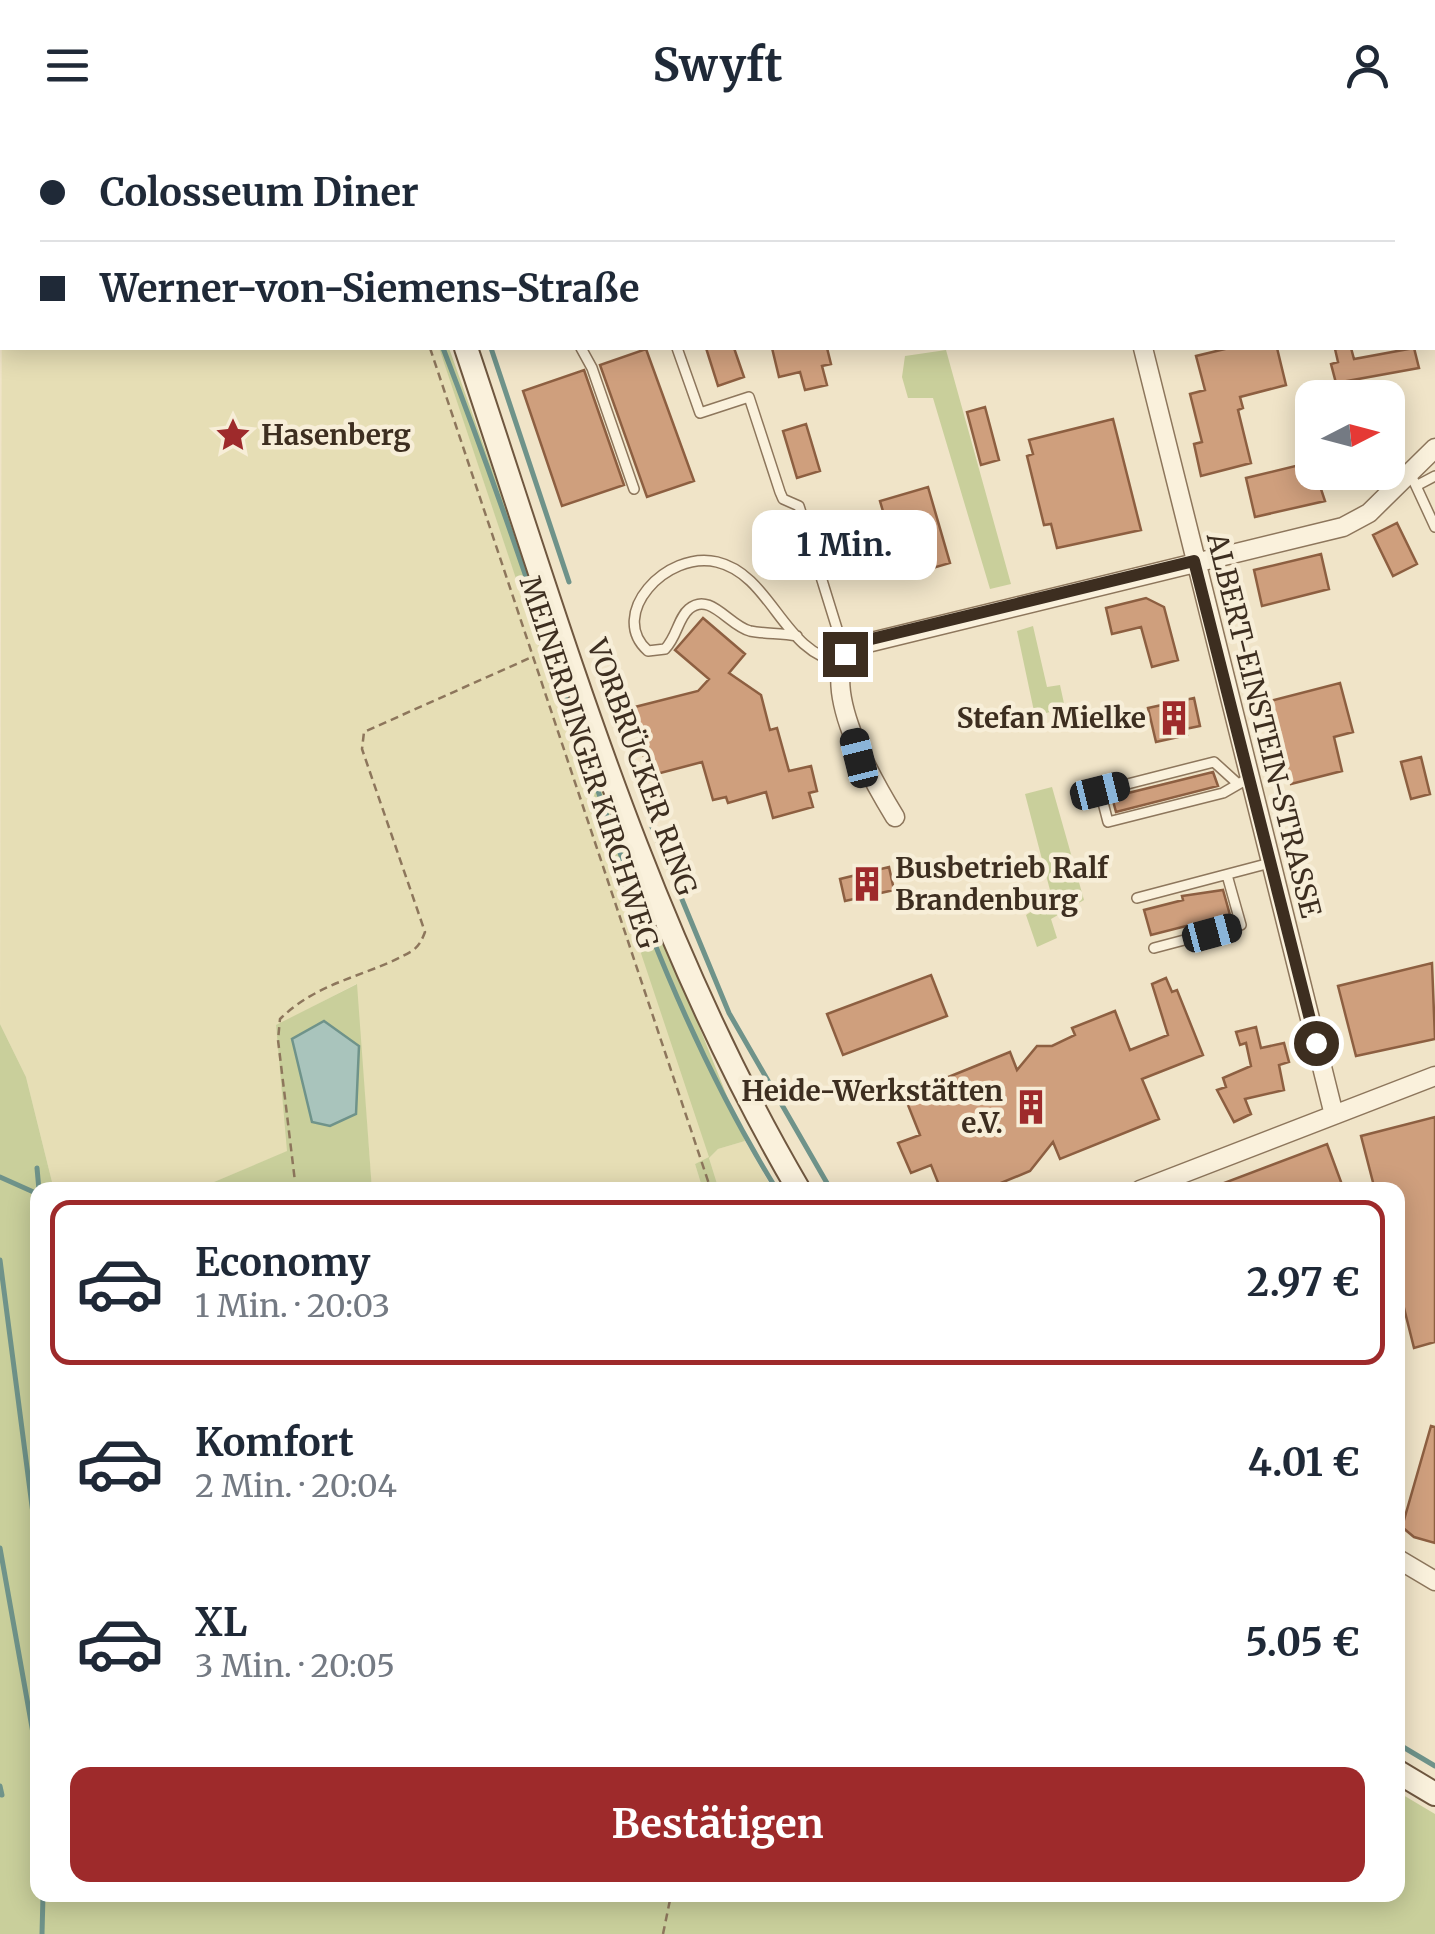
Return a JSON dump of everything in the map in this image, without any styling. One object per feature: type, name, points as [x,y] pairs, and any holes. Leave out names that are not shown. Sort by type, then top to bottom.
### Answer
[{"type":"main road","name":"VORBRÜCKER RING","points":[[467,350],[631,834],[667,926],[738,1085],[793,1182]]},
{"type":"main road","points":[[1405,1776],[1435,1794]]},
{"type":"street","name":"ALBERT-EINSTEIN-STRASSE","points":[[1144,350],[1242,780],[1270,864],[1334,1115]]},
{"type":"street","points":[[895,817],[859,758],[840,682],[846,654],[1194,561],[1343,526],[1369,514],[1413,480],[1435,448]]},
{"type":"street","points":[[1161,1182],[1435,1076]]},
{"type":"street","points":[[1405,1564],[1435,1581]]},
{"type":"lane","points":[[582,350],[592,368],[634,490]]},
{"type":"lane","points":[[678,350],[700,413],[750,397],[780,492],[799,506],[846,654],[815,654],[757,588],[722,563],[684,562],[652,581],[641,597],[638,634],[648,651],[665,649],[690,608],[702,603],[714,606],[731,624],[750,631],[797,636]]},
{"type":"lane","points":[[1435,476],[1413,480],[1435,527]]},
{"type":"lane","points":[[1214,762],[1242,780],[1223,793],[1108,822],[1100,791],[1214,762]]},
{"type":"lane","points":[[1138,898],[1270,864]]},
{"type":"lane","points":[[1154,948],[1240,925],[1227,875]]},
{"type":"path","name":"MEINERDINGER KIRCHWEG","points":[[431,350],[708,1182]]},
{"type":"path","points":[[295,1182],[278,1040],[280,1019],[298,1002],[347,976],[411,951],[426,932],[360,742],[364,732],[533,656]]},
{"type":"path","points":[[663,1934],[670,1902]]},
{"type":"shaded area","points":[[2,350],[440,350],[710,1157],[718,1149],[745,1141],[768,1182],[716,1182],[709,1158],[695,1164],[701,1182],[371,1182],[356,984],[276,1026],[288,1151],[214,1182],[52,1182],[26,1077],[0,1024]]},
{"type":"green space","points":[[440,350],[450,350],[624,839],[745,1141],[718,1149],[709,1158],[716,1182],[701,1182],[695,1164],[709,1157]]},
{"type":"green space","points":[[946,350],[1011,584],[990,589],[933,398],[908,398],[902,377],[905,356]]},
{"type":"green space","points":[[1033,626],[1047,687],[1060,685],[1065,708],[1035,716],[1017,631]]},
{"type":"green space","points":[[1052,787],[1084,900],[1051,919],[1057,938],[1037,947],[1026,915],[1052,898],[1025,794]]},
{"type":"green space","points":[[357,984],[371,1182],[214,1182],[287,1151],[276,1025]]},
{"type":"green space","points":[[0,1024],[26,1077],[52,1182],[30,1182],[30,1902],[1405,1902],[1405,1796],[1435,1814],[1435,1934],[0,1934]]},
{"type":"water","points":[[324,1021],[359,1046],[356,1114],[330,1126],[312,1122],[292,1039]]},
{"type":"building","points":[[646,350],[694,481],[647,497],[600,365]]},
{"type":"building","points":[[707,350],[735,350],[744,377],[718,386]]},
{"type":"building","points":[[772,350],[828,350],[831,364],[822,366],[827,385],[805,390],[800,372],[779,377]]},
{"type":"building","points":[[1221,350],[1277,350],[1286,385],[1240,397],[1243,408],[1238,410],[1251,463],[1201,476],[1194,444],[1202,442],[1190,394],[1205,390],[1196,356]]},
{"type":"building","points":[[1335,350],[1352,350],[1354,359],[1414,350],[1419,368],[1335,380],[1331,364],[1338,362]]},
{"type":"building","points":[[584,370],[624,485],[562,506],[523,391]]},
{"type":"building","points":[[985,407],[999,460],[981,465],[967,412]]},
{"type":"building","points":[[1113,419],[1141,530],[1057,548],[1051,524],[1044,525],[1027,456],[1033,454],[1029,440]]},
{"type":"building","points":[[806,424],[820,471],[797,478],[783,431]]},
{"type":"building","points":[[1295,466],[1295,490],[1321,490],[1325,501],[1255,517],[1246,478]]},
{"type":"building","points":[[928,487],[950,563],[902,577],[880,501]]},
{"type":"building","points":[[1397,523],[1417,564],[1393,576],[1373,535]]},
{"type":"building","points":[[1321,554],[1329,589],[1262,606],[1254,570]]},
{"type":"building","points":[[1146,598],[1164,607],[1178,660],[1152,667],[1141,627],[1112,634],[1106,608]]},
{"type":"building","points":[[703,618],[745,654],[729,673],[761,695],[770,730],[777,728],[789,771],[811,766],[817,791],[809,793],[813,807],[773,818],[766,792],[728,803],[726,797],[713,800],[702,762],[649,776],[631,708],[698,691],[709,679],[675,650]]},
{"type":"building","points":[[1340,683],[1353,732],[1334,737],[1342,771],[1291,784],[1270,701]]},
{"type":"building","name":"Stefan Mielke","points":[[1194,698],[1200,726],[1185,729],[1187,735],[1156,742],[1148,708]]},
{"type":"building","points":[[1421,757],[1430,794],[1411,799],[1401,762]]},
{"type":"building","points":[[1213,772],[1218,786],[1116,812],[1112,797]]},
{"type":"building","name":"Busbetrieb Ralf Brandenburg","points":[[889,867],[894,890],[845,901],[840,879]]},
{"type":"building","points":[[1223,890],[1230,915],[1191,930],[1190,925],[1151,935],[1144,910],[1183,900],[1182,896]]},
{"type":"building","points":[[1432,963],[1435,1039],[1356,1056],[1338,986]]},
{"type":"building","points":[[931,975],[947,1016],[843,1055],[827,1014]]},
{"type":"building","name":"Heide-Werkstätten e.V.","points":[[1166,978],[1172,992],[1177,990],[1203,1055],[1142,1079],[1159,1119],[1060,1159],[1053,1142],[1030,1171],[1003,1182],[938,1182],[931,1165],[911,1173],[898,1143],[920,1135],[904,1095],[1010,1052],[1017,1070],[1037,1046],[1052,1046],[1075,1035],[1072,1028],[1115,1011],[1130,1050],[1168,1035],[1152,984]]},
{"type":"building","points":[[1256,1027],[1261,1048],[1284,1043],[1289,1062],[1279,1065],[1284,1090],[1245,1099],[1251,1114],[1234,1122],[1217,1090],[1226,1087],[1223,1078],[1251,1066],[1246,1043],[1240,1045],[1236,1032]]},
{"type":"building","points":[[1435,1117],[1435,1342],[1414,1348],[1405,1312],[1405,1182],[1373,1182],[1361,1136]]},
{"type":"building","points":[[1327,1144],[1341,1182],[1227,1182]]},
{"type":"building","points":[[1431,1426],[1435,1427],[1435,1543],[1414,1537],[1405,1530],[1405,1517]]},
{"type":"waterway","points":[[444,350],[649,929],[707,1062],[772,1182]]},
{"type":"waterway","points":[[492,350],[569,582]]},
{"type":"waterway","points":[[652,827],[729,1013],[826,1182]]},
{"type":"waterway","points":[[37,1168],[38,1182]]},
{"type":"waterway","points":[[0,1177],[30,1190]]},
{"type":"waterway","points":[[0,1260],[30,1491]]},
{"type":"waterway","points":[[0,1548],[30,1716]]},
{"type":"waterway","points":[[1405,1748],[1435,1766]]},
{"type":"waterway","points":[[0,1786],[2,1795]]},
{"type":"waterway","points":[[42,1934],[43,1902]]},
{"type":"place","name":"Hasenberg","points":[[233,435]]},
{"type":"place","name":"Stefan Mielke","points":[[1174,718]]},
{"type":"place","name":"Busbetrieb Ralf Brandenburg","points":[[867,884]]},
{"type":"place","name":"Heide-Werkstätten e.V.","points":[[1031,1107]]},
{"type":"route","points":[[845,654],[859,642],[1194,561],[1316,1043]]}]
